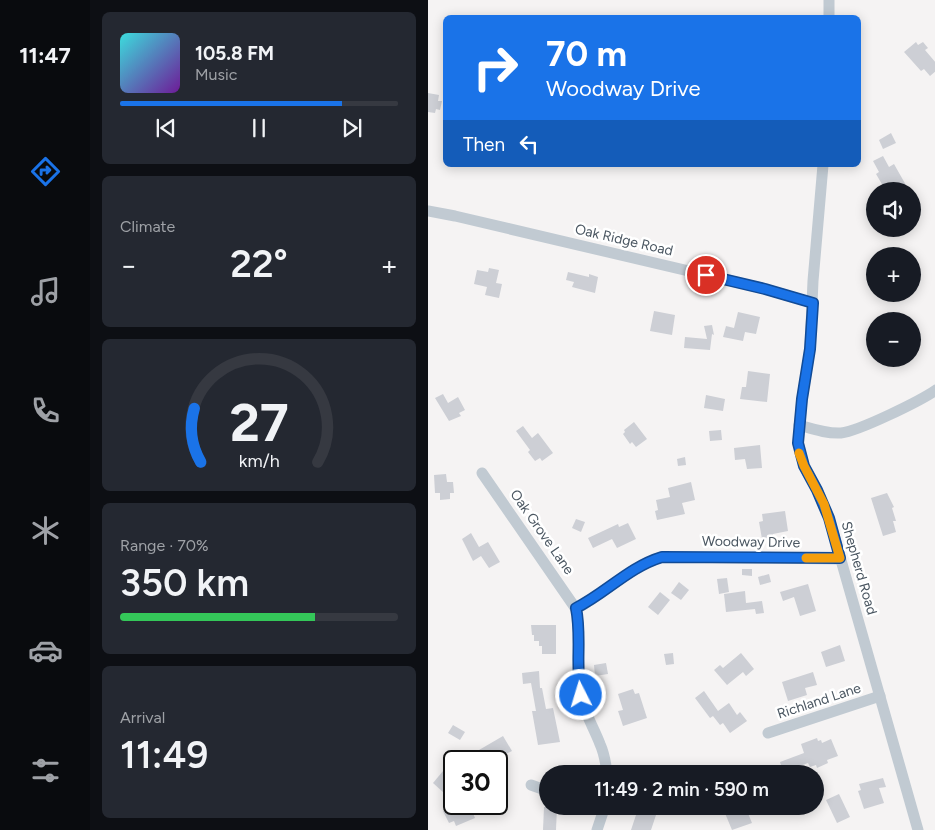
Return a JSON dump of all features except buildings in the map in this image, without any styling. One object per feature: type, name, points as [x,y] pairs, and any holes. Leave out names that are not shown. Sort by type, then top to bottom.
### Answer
[{"type":"street","points":[[829,0],[829,15]]},
{"type":"street","name":"Shepherd Road","points":[[823,167],[813,281],[810,349],[798,443],[804,466],[824,504],[918,830]]},
{"type":"street","name":"Oak Ridge Road","points":[[428,211],[765,289],[813,303]]},
{"type":"street","points":[[800,425],[830,433],[846,432],[914,402],[936,390]]},
{"type":"street","name":"Oak Grove Lane","points":[[482,473],[576,608]]},
{"type":"street","name":"Woodway Drive","points":[[576,608],[588,603],[639,566],[662,557],[840,558]]},
{"type":"street","points":[[576,608],[579,620],[578,683],[585,712],[601,746],[605,765]]},
{"type":"street","name":"Richland Lane","points":[[768,734],[880,696]]},
{"type":"street","points":[[531,785],[539,788]]},
{"type":"street","points":[[597,830],[602,815]]},
{"type":"slow traffic","points":[[799,453],[824,504],[840,558],[806,558]]},
{"type":"route","points":[[581,695],[578,683],[579,620],[576,608],[588,603],[639,566],[662,557],[678,556],[840,558],[824,504],[804,466],[798,443],[802,399],[810,349],[813,303],[706,275]]}]
